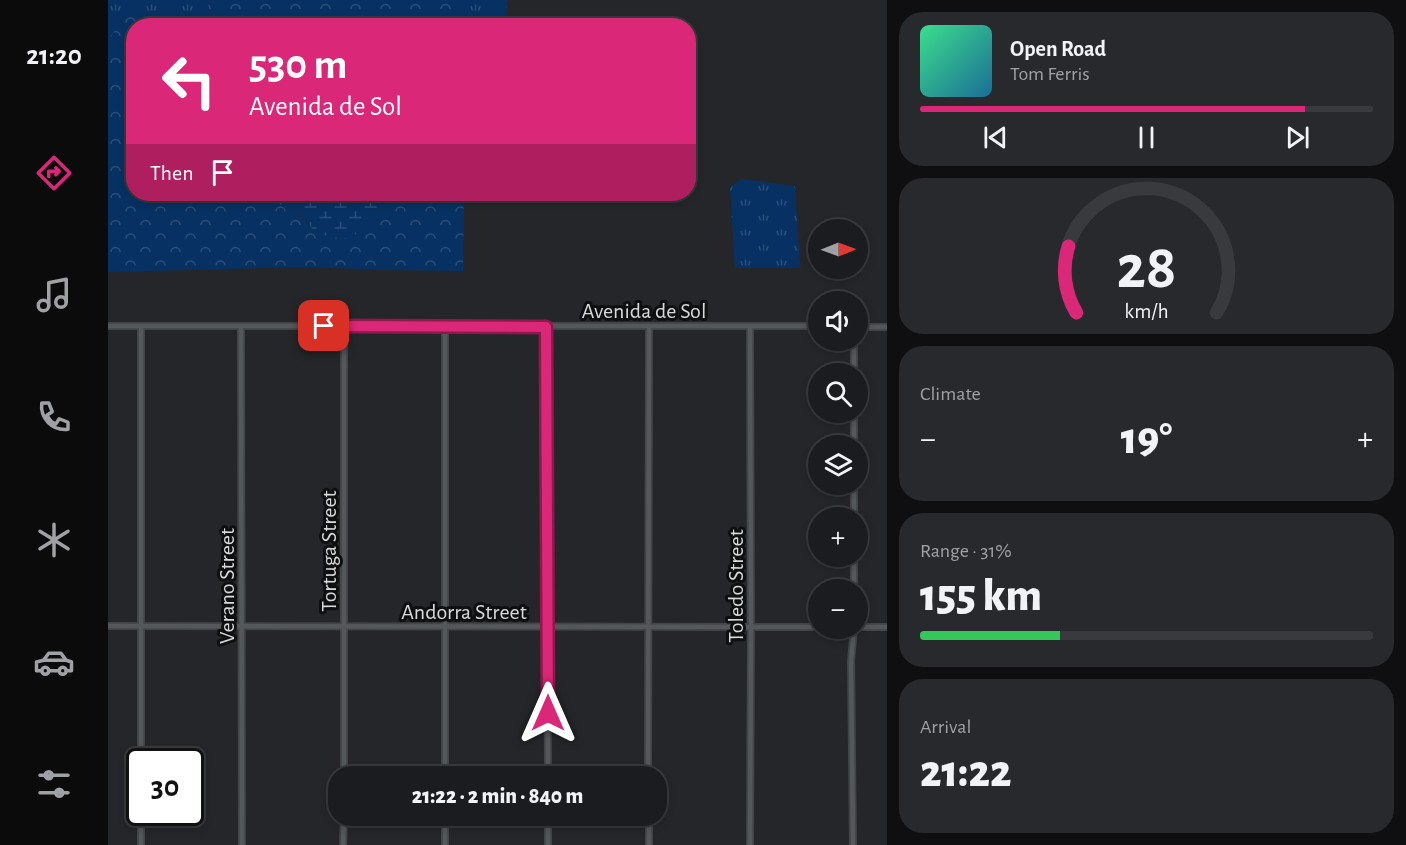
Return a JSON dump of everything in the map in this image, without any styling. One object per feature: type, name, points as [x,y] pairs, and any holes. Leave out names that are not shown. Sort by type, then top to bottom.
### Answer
[{"type":"street","name":"Tortuga Street","points":[[344,326],[344,766]]},
{"type":"street","name":"Avenida de Sol","points":[[108,327],[808,326]]},
{"type":"street","points":[[141,327],[141,748]]},
{"type":"street","name":"Verano Street","points":[[241,327],[242,845]]},
{"type":"street","points":[[445,327],[445,766]]},
{"type":"street","points":[[546,327],[548,766]]},
{"type":"street","points":[[648,766],[649,327]]},
{"type":"street","name":"Toledo Street","points":[[750,327],[752,627],[750,845]]},
{"type":"street","points":[[868,327],[887,327]]},
{"type":"street","name":"Andorra Street","points":[[108,626],[808,627]]},
{"type":"street","points":[[868,628],[887,627]]},
{"type":"street","points":[[853,845],[851,662],[854,639]]},
{"type":"street","points":[[141,826],[141,845]]},
{"type":"street","points":[[344,826],[344,845]]},
{"type":"street","points":[[445,826],[445,845]]},
{"type":"street","points":[[548,826],[548,845]]},
{"type":"street","points":[[649,826],[649,845]]},
{"type":"green space","points":[[108,0],[198,0],[207,2],[211,13],[209,18],[141,18],[139,14],[134,18],[126,18],[126,25],[108,40]]},
{"type":"green space","points":[[198,0],[465,0],[465,18],[209,18],[211,13],[207,2]]},
{"type":"green space","points":[[465,0],[507,0],[506,18],[465,18]]},
{"type":"green space","points":[[127,14],[139,14],[141,18],[126,18],[126,201],[275,201],[300,214],[313,230],[356,234],[387,205],[386,201],[464,201],[463,271],[308,267],[108,272],[108,40]]},
{"type":"green space","points":[[741,179],[795,186],[800,268],[735,268],[730,188]]},
{"type":"green space","points":[[273,201],[386,201],[387,205],[356,234],[343,239],[318,234],[298,212]]},
{"type":"route","points":[[324,326],[546,327],[548,713]]}]
